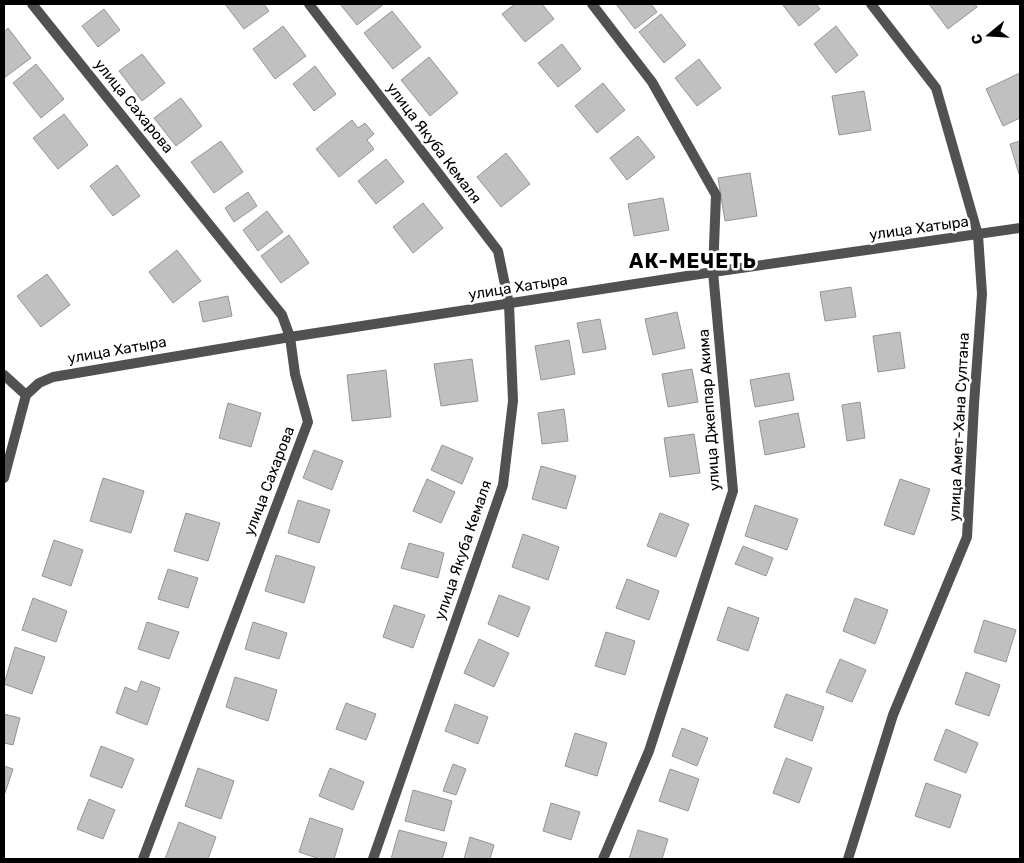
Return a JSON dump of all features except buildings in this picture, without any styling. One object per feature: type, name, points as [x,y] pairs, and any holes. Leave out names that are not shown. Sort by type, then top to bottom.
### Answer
[{"type":"street","name":"улица Сахарова","points":[[32,4],[282,315],[290,337],[295,374],[308,422],[142,859]]},
{"type":"street","name":"улица Якуба Кемаля","points":[[309,4],[498,251],[509,304],[513,400],[502,485],[373,859]]},
{"type":"street","name":"улица Джеппар Акима","points":[[592,4],[652,82],[716,196],[713,272],[733,491],[649,752],[603,859]]},
{"type":"street","name":"улица Амет-Хана Султана","points":[[848,859],[893,715],[968,536],[974,404],[982,294],[978,235],[936,88],[871,4]]},
{"type":"street","name":"улица Хатыра","points":[[26,395],[38,383],[53,377],[290,337],[713,272],[1020,228]]},
{"type":"street","points":[[4,375],[26,395],[4,478]]},
{"type":"district","name":"АК-МЕЧЕТЬ","points":[[693,261]]}]
